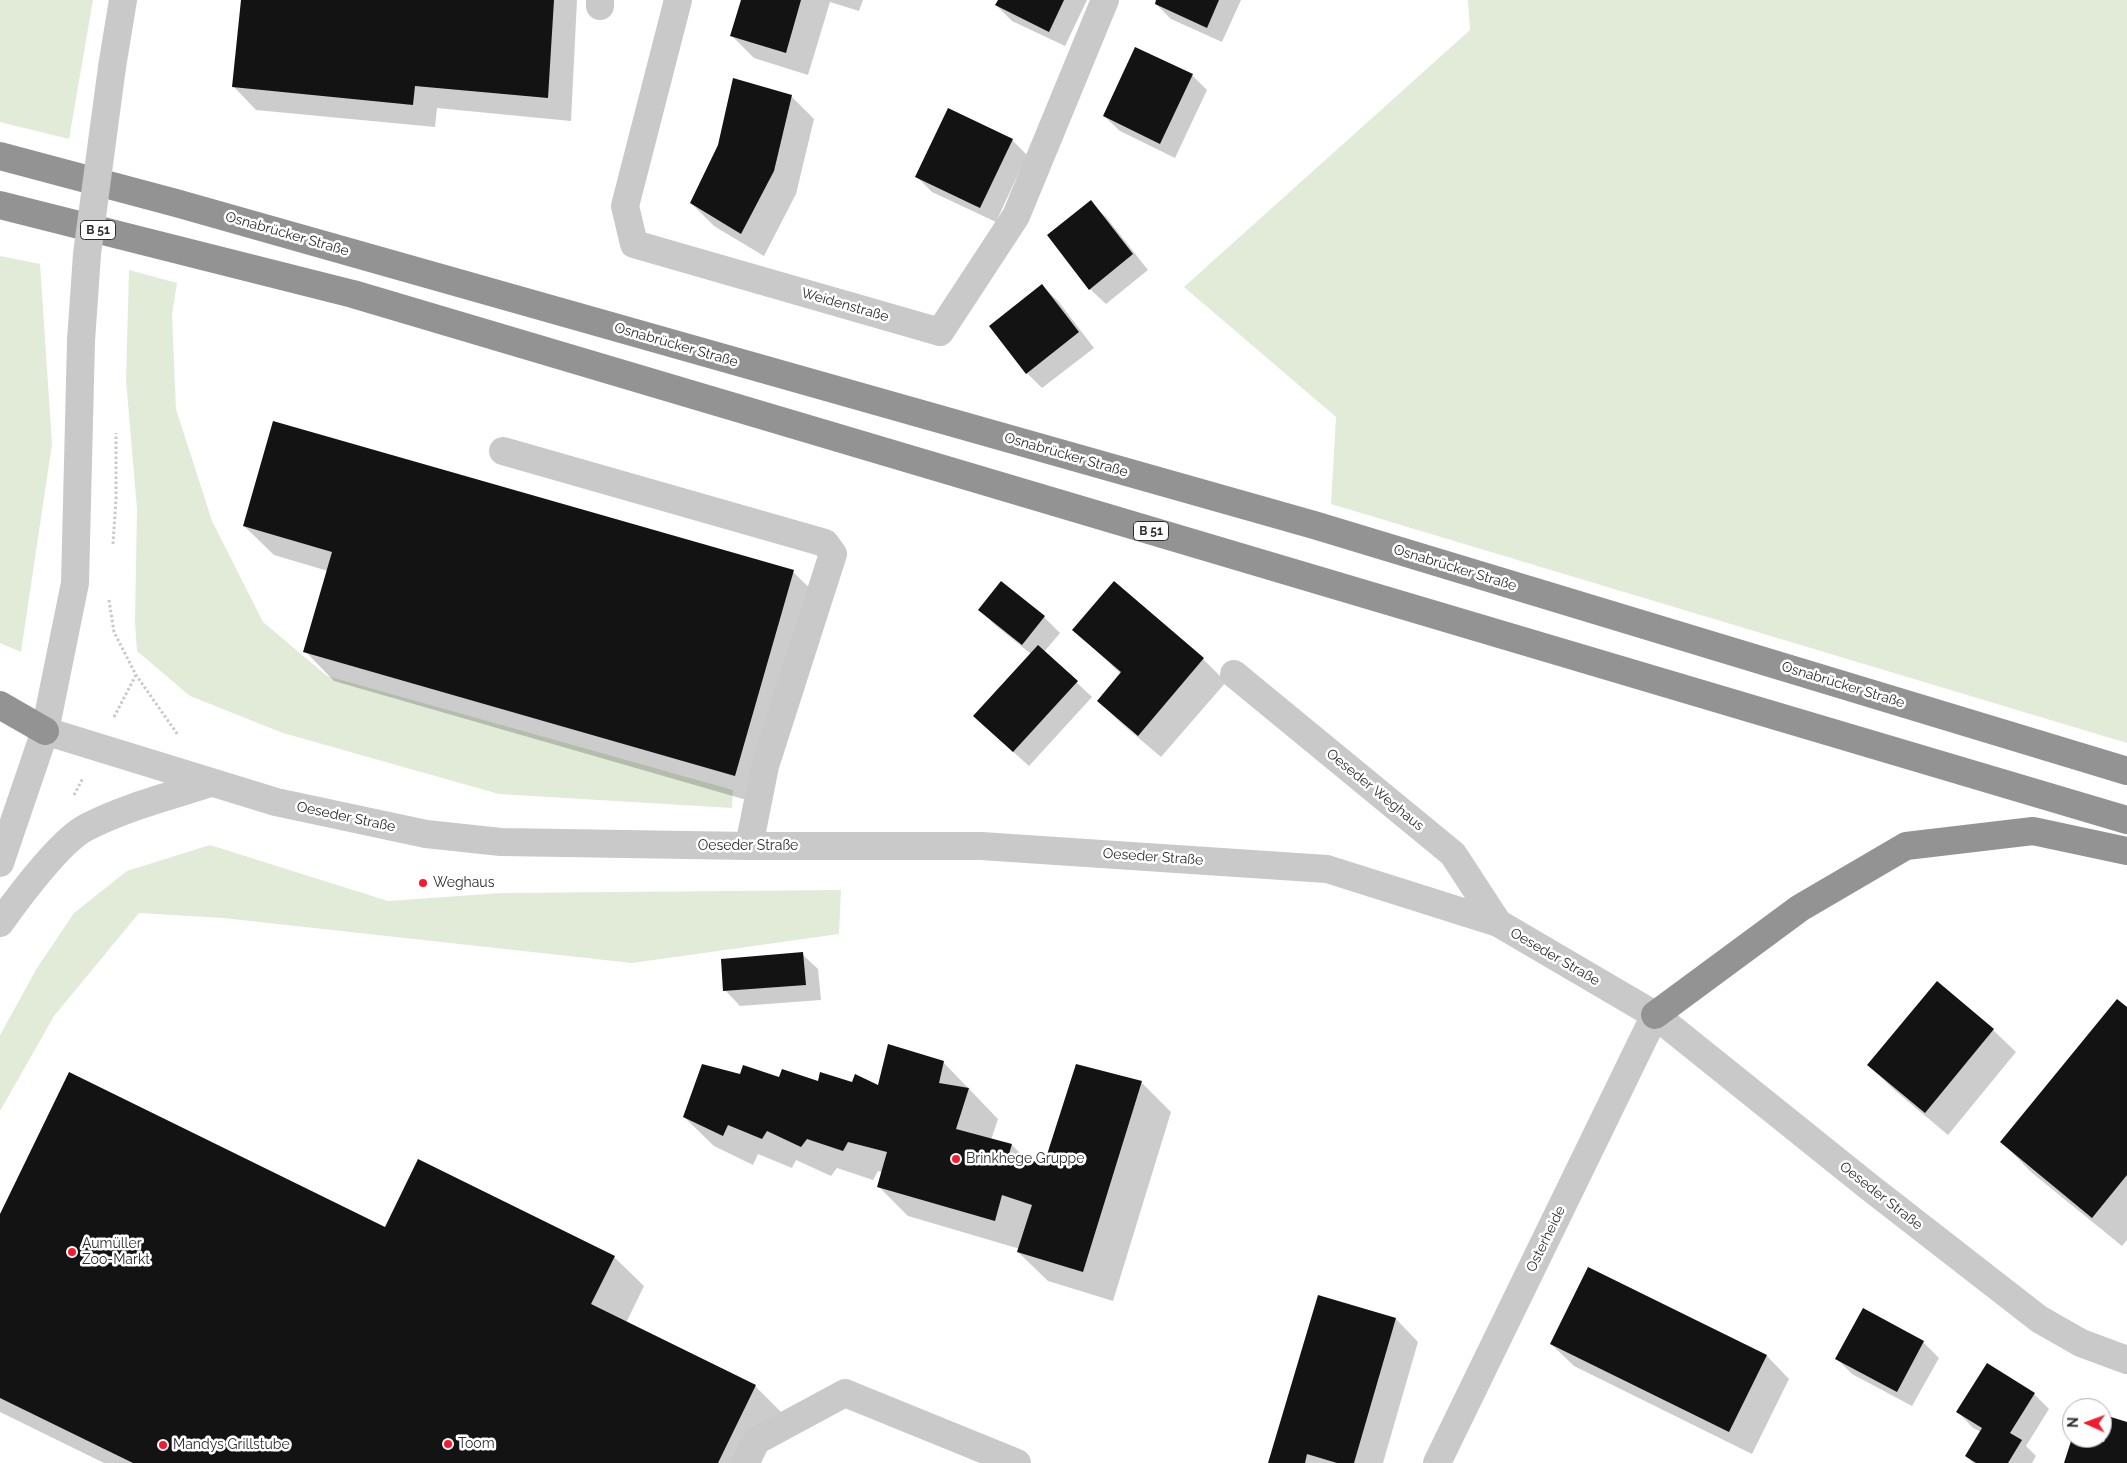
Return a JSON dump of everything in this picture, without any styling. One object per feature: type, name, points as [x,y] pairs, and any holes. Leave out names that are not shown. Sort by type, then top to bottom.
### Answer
[{"type":"highway","name":"Osnabrücker Straße","points":[[0,156],[176,203],[1304,522],[2127,771]]},
{"type":"highway","name":"B 51","points":[[0,205],[363,297],[2127,820]]},
{"type":"highway","points":[[0,705],[45,731]]},
{"type":"highway","points":[[1655,1015],[1800,908],[1906,846],[2033,831],[2127,851]]},
{"type":"street","points":[[0,863],[45,731],[75,583],[81,341],[87,254],[123,0]]},
{"type":"street","name":"Weidenstraße","points":[[678,0],[625,206],[634,244],[940,332],[1016,216],[1105,0]]},
{"type":"street","points":[[503,451],[825,543],[833,554],[765,766],[749,846]]},
{"type":"street","name":"Oeseder Weghaus","points":[[1234,674],[1453,854],[1498,923]]},
{"type":"street","name":"Oeseder Straße","points":[[45,731],[276,802],[426,834],[502,842],[749,846],[981,846],[1327,869],[1498,923],[1655,1015],[1868,1186],[2039,1319],[2081,1343],[2127,1360]]},
{"type":"street","points":[[0,923],[15,902],[69,840],[86,827],[132,809],[211,783]]},
{"type":"street","name":"Osterheide","points":[[1437,1463],[1655,1015]]},
{"type":"street","points":[[746,1463],[756,1441],[845,1393],[1017,1463]]},
{"type":"path","points":[[113,552],[116,499],[115,426]]},
{"type":"path","points":[[110,591],[109,600],[114,632],[136,674],[179,736]]},
{"type":"green space","points":[[0,0],[93,0],[69,139],[0,122]]},
{"type":"green space","points":[[1468,0],[2127,0],[2127,743],[1331,504],[1336,417],[1184,287],[1470,30]]},
{"type":"green space","points":[[0,256],[40,264],[52,444],[21,652],[0,643]]},
{"type":"green space","points":[[129,270],[177,283],[172,315],[176,409],[212,521],[263,622],[327,676],[733,790],[732,808],[499,794],[283,733],[190,696],[137,651],[135,622],[137,509],[126,380]]},
{"type":"green space","points":[[210,845],[388,901],[502,893],[841,890],[839,934],[632,963],[223,918],[139,913],[54,1016],[0,1111],[0,1035],[37,968],[74,913],[127,871]]},
{"type":"building","points":[[241,0],[554,0],[548,98],[415,86],[413,105],[232,87]]},
{"type":"building","points":[[741,0],[801,0],[786,53],[730,36]]},
{"type":"building","points":[[998,0],[1064,0],[1049,32],[995,5]]},
{"type":"building","points":[[1156,0],[1219,0],[1207,28],[1155,4]]},
{"type":"building","points":[[1135,47],[1193,74],[1160,144],[1103,116]]},
{"type":"building","points":[[733,78],[792,95],[774,171],[741,234],[690,203],[718,145]]},
{"type":"building","points":[[948,108],[1013,139],[980,208],[915,177]]},
{"type":"building","points":[[1091,200],[1133,254],[1089,290],[1047,235]]},
{"type":"building","points":[[1042,284],[1079,332],[1026,374],[989,326]]},
{"type":"building","points":[[273,421],[794,570],[735,776],[303,652],[332,552],[243,526]]},
{"type":"building","points":[[1001,581],[1045,616],[1022,645],[978,610]]},
{"type":"building","points":[[1114,581],[1204,658],[1138,736],[1097,701],[1121,672],[1072,630]]},
{"type":"building","points":[[1038,645],[1078,681],[1013,752],[973,716]]},
{"type":"building","points":[[803,952],[806,985],[723,991],[721,959]]},
{"type":"building","points":[[1937,981],[1994,1029],[1925,1113],[1867,1065]]},
{"type":"building","points":[[2117,999],[2127,1007],[2127,1175],[2092,1218],[2000,1142]]},
{"type":"building","name":"Brinkhege Gruppe","points":[[888,1044],[944,1061],[939,1083],[969,1088],[956,1129],[1012,1144],[1009,1154],[1044,1164],[1076,1064],[1142,1081],[1083,1272],[1017,1252],[1032,1205],[1002,1195],[995,1221],[877,1187],[887,1152],[848,1142],[843,1151],[807,1139],[801,1147],[767,1131],[762,1139],[728,1125],[723,1136],[683,1117],[702,1064],[740,1074],[743,1065],[779,1077],[782,1069],[818,1081],[820,1072],[852,1082],[855,1074],[878,1085]]},
{"type":"building","points":[[69,1072],[385,1227],[418,1159],[615,1256],[591,1304],[756,1385],[718,1463],[133,1463],[0,1398],[0,1214]]},
{"type":"building","points":[[1588,1267],[1767,1355],[1729,1432],[1550,1344]]},
{"type":"building","points":[[1318,1295],[1396,1318],[1354,1463],[1337,1463],[1307,1454],[1305,1463],[1268,1463]]},
{"type":"building","points":[[1863,1308],[1924,1341],[1897,1392],[1835,1359]]},
{"type":"building","points":[[1987,1363],[2035,1393],[2010,1433],[2022,1440],[2008,1463],[1976,1463],[1965,1456],[1982,1428],[1956,1412]]},
{"type":"building","points":[[2112,1417],[2127,1422],[2127,1463],[2064,1463],[2069,1448],[2112,1448]]},
{"type":"place","name":"Weghaus","points":[[423,883]]},
{"type":"place","name":"Brinkhege Gruppe","points":[[956,1159]]},
{"type":"place","name":"Aumüller Zoo-Markt","points":[[72,1252]]},
{"type":"place","name":"Toom","points":[[448,1444]]},
{"type":"place","name":"Mandys Grillstube","points":[[163,1445]]}]
